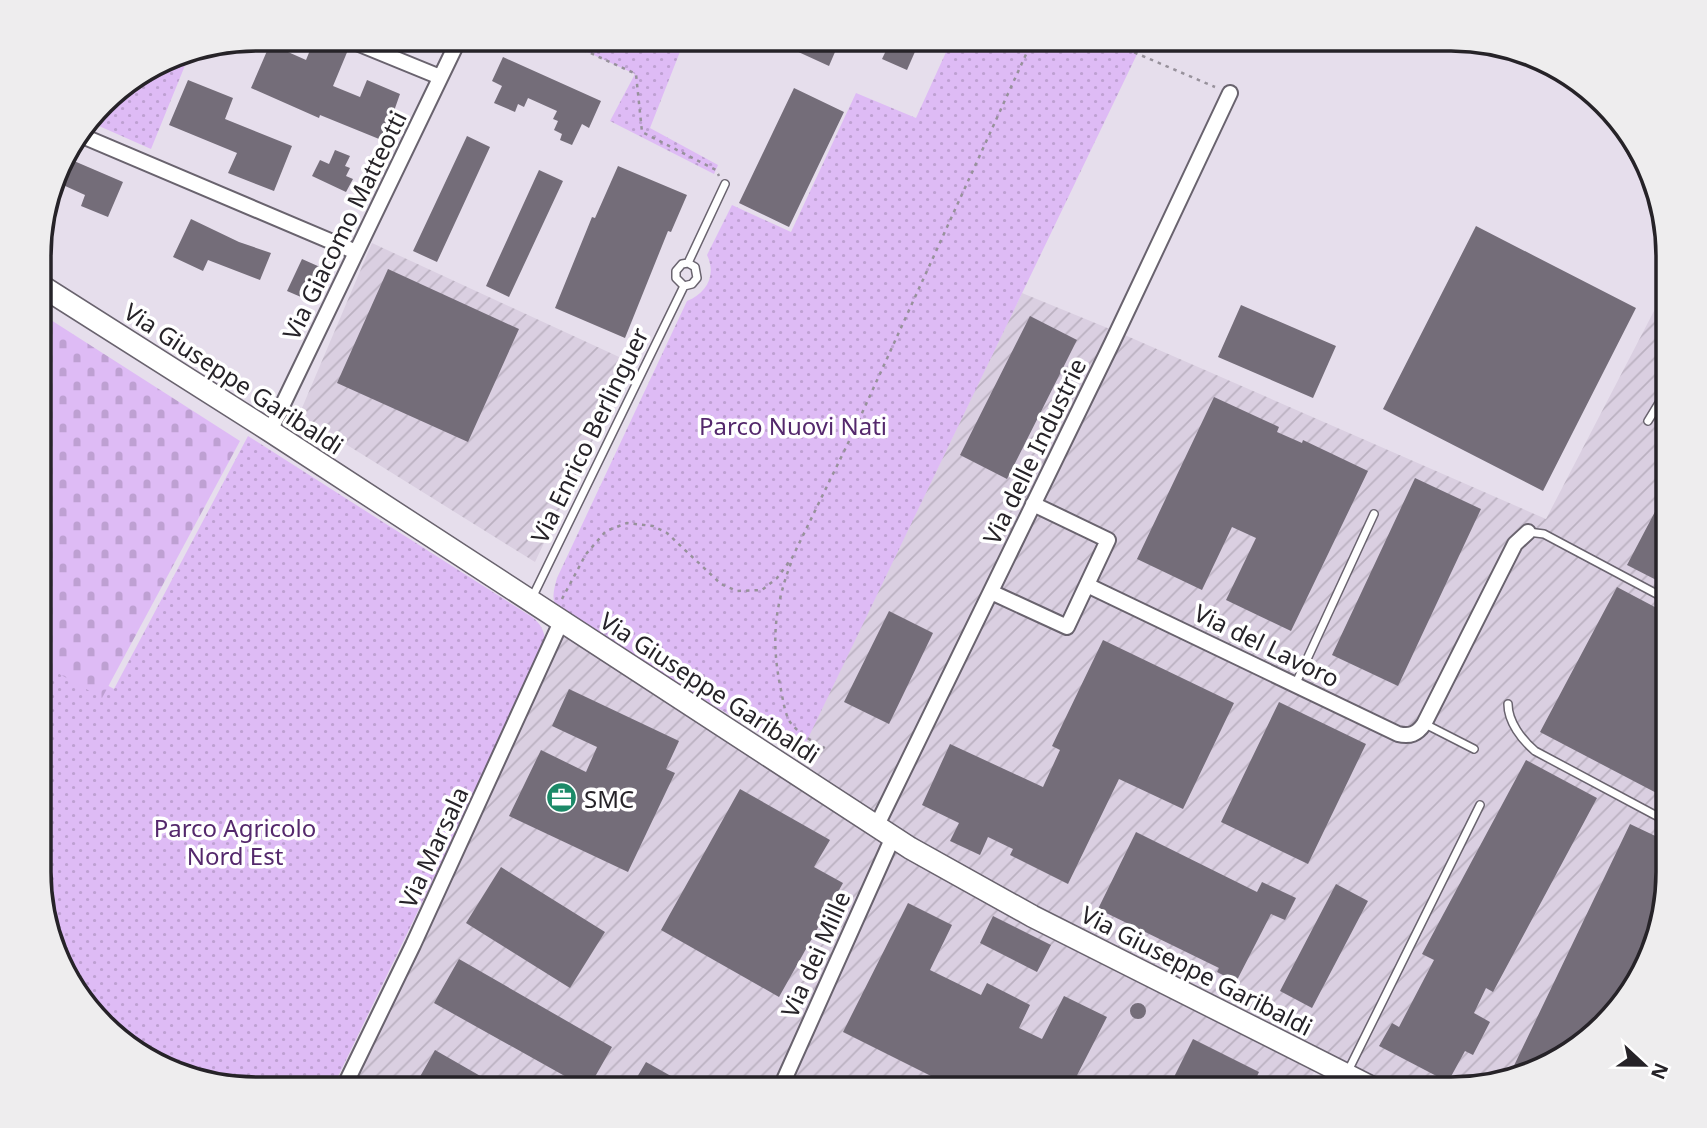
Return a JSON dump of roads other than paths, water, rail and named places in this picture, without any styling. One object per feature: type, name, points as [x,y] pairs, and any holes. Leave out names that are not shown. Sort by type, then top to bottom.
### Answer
[{"type":"street","points":[[378,51],[440,77]]},
{"type":"street","name":"Via Giacomo Matteotti","points":[[270,431],[452,51]]},
{"type":"street","name":"Via delle Industrie","points":[[884,832],[991,592],[1230,93]]},
{"type":"street","points":[[88,138],[356,252]]},
{"type":"street","name":"Via Giuseppe Garibaldi","points":[[51,292],[270,431],[884,832],[1024,912],[1350,1077]]},
{"type":"street","points":[[991,592],[1067,627],[1108,540],[1033,504]]},
{"type":"street","points":[[1424,724],[1515,544],[1528,532]]},
{"type":"street","name":"Via del Lavoro","points":[[1087,585],[1398,734],[1414,734],[1424,724]]},
{"type":"street","name":"Via Marsala","points":[[349,1077],[413,945],[557,619]]},
{"type":"street","name":"Via dei Mille","points":[[785,1077],[884,832]]},
{"type":"lane","name":"Via Enrico Berlinguer","points":[[688,263],[725,184]]},
{"type":"lane","name":"Via Enrico Berlinguer","points":[[530,601],[684,286],[692,284],[697,278],[695,267],[688,263],[682,264],[676,271],[676,278],[684,286]]},
{"type":"lane","points":[[1648,421],[1656,408]]},
{"type":"lane","points":[[1296,683],[1374,514]]},
{"type":"lane","points":[[1528,532],[1544,534],[1656,594]]},
{"type":"lane","points":[[1508,704],[1510,717],[1525,741],[1535,751],[1656,816]]},
{"type":"lane","points":[[1424,724],[1474,749]]},
{"type":"lane","points":[[1346,1075],[1480,805]]},
{"type":"place","name":"SMC","points":[[561,798]]},
{"type":"park label","name":"Parco Nuovi Nati","points":[[793,425]]},
{"type":"park label","name":"Parco Agricolo Nord Est","points":[[235,841]]}]
